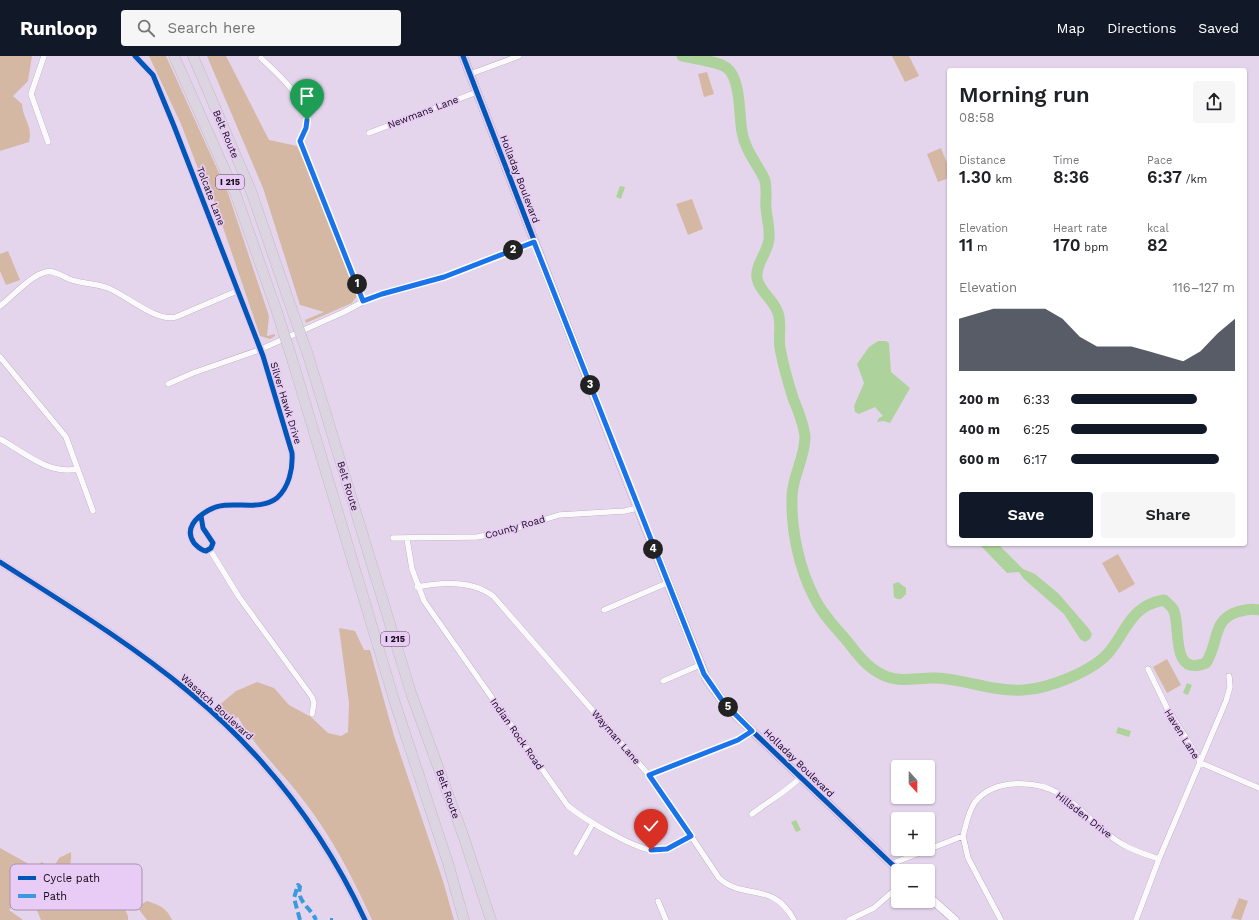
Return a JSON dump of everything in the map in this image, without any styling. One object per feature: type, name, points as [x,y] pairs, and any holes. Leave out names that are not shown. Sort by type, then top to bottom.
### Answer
[{"type":"highway","name":"Belt Route","points":[[174,56],[236,195],[277,312],[394,703],[448,863],[464,920]]},
{"type":"highway","name":"Belt Route","points":[[193,56],[250,191],[308,355],[411,693],[464,835],[491,920]]},
{"type":"main road","name":"Holladay Boulevard","points":[[463,56],[637,508],[700,666],[715,692],[752,731],[891,864]]},
{"type":"main road","points":[[935,902],[955,920]]},
{"type":"street","points":[[44,56],[31,94],[48,142]]},
{"type":"street","name":"Tolcate Lane","points":[[135,56],[148,68],[157,82],[259,350]]},
{"type":"street","points":[[470,74],[518,56]]},
{"type":"street","points":[[262,58],[292,89],[302,106],[307,124],[300,141],[363,301]]},
{"type":"street","name":"Newmans Lane","points":[[369,133],[477,92]]},
{"type":"street","points":[[168,384],[193,373],[259,350],[344,312],[363,301],[382,294],[444,277],[534,242]]},
{"type":"street","points":[[0,306],[32,279],[47,272],[70,280],[108,288],[155,314],[168,318],[176,317],[237,291]]},
{"type":"street","name":"Silver Hawk Drive","points":[[210,550],[201,550],[189,534],[191,525],[208,510],[222,505],[256,505],[269,502],[281,493],[287,483],[292,465],[291,448],[259,350]]},
{"type":"street","points":[[0,357],[63,432],[93,511]]},
{"type":"street","points":[[0,438],[46,466],[62,470],[77,469]]},
{"type":"street","name":"County Road","points":[[393,538],[477,537],[508,530],[559,514],[625,511],[637,508]]},
{"type":"street","name":"Silver Hawk Drive","points":[[201,516],[203,528],[213,542],[213,547],[210,550]]},
{"type":"street","name":"Indian Rock Road","points":[[408,539],[412,569],[417,587],[424,601],[562,798],[572,809],[632,844],[651,850],[667,849],[691,836]]},
{"type":"street","name":"Silver Hawk Drive","points":[[210,550],[239,597],[312,698],[314,704],[312,714]]},
{"type":"street","name":"Wasatch Boulevard","points":[[0,562],[148,660],[190,692],[226,724],[272,773],[309,823],[339,871],[365,920]]},
{"type":"street","points":[[604,610],[667,583]]},
{"type":"street","name":"Wayman Lane","points":[[417,587],[437,584],[468,585],[479,588],[493,596],[649,775],[722,882],[731,887],[755,891],[773,898],[783,905],[794,920]]},
{"type":"street","points":[[663,681],[700,666]]},
{"type":"street","name":"Haven Lane","points":[[1148,668],[1168,710],[1201,762],[1259,788]]},
{"type":"street","points":[[1136,920],[1159,859],[1201,762],[1230,688],[1229,676]]},
{"type":"street","points":[[649,775],[738,740],[752,731]]},
{"type":"street","points":[[752,814],[773,798],[784,794],[801,777]]},
{"type":"street","name":"Hillsden Drive","points":[[963,836],[972,807],[984,795],[993,789],[1007,785],[1035,785],[1050,789],[1061,795],[1122,844],[1159,859]]},
{"type":"street","points":[[576,853],[594,823]]},
{"type":"street","points":[[891,864],[963,836],[968,858],[1001,920]]},
{"type":"street","points":[[852,919],[880,904],[891,894]]},
{"type":"street","points":[[658,901],[666,920]]},
{"type":"shaded area","points":[[0,56],[32,56],[28,81],[13,96],[22,104],[30,131],[29,142],[0,151]]},
{"type":"shaded area","points":[[149,56],[166,56],[228,193],[269,316],[267,336],[275,334],[275,336],[270,339],[260,336],[209,186],[205,187],[181,124]]},
{"type":"shaded area","points":[[207,56],[226,56],[269,140],[297,146],[311,176],[345,260],[357,296],[352,303],[306,323],[305,320],[324,312],[300,305],[263,188]]},
{"type":"shaded area","points":[[892,56],[909,56],[919,76],[905,82]]},
{"type":"shaded area","points":[[707,72],[714,94],[704,97],[698,74]]},
{"type":"shaded area","points":[[941,148],[947,163],[947,179],[938,182],[927,154]]},
{"type":"shaded area","points":[[620,186],[625,187],[621,199],[616,197]]},
{"type":"shaded area","points":[[692,199],[703,229],[688,235],[676,204]]},
{"type":"shaded area","points":[[8,251],[20,280],[6,285],[0,271],[0,254]]},
{"type":"shaded area","points":[[878,341],[886,341],[889,343],[891,372],[910,388],[890,423],[884,421],[877,422],[879,418],[883,416],[875,407],[859,414],[855,412],[854,406],[864,383],[857,364],[869,347]]},
{"type":"shaded area","points":[[981,546],[1000,546],[1023,569],[1035,574],[1059,594],[1089,629],[1092,634],[1090,639],[1085,642],[1080,639],[1064,614],[1024,579],[1019,572],[1007,573]]},
{"type":"shaded area","points":[[1118,554],[1135,584],[1119,593],[1102,563]]},
{"type":"shaded area","points":[[898,582],[906,588],[906,594],[901,599],[894,597],[893,584]]},
{"type":"shaded area","points":[[339,628],[355,631],[364,650],[370,650],[394,736],[443,881],[454,920],[372,920],[341,858],[314,815],[253,739],[238,717],[232,720],[217,707],[236,691],[257,682],[274,688],[289,705],[311,717],[328,733],[341,736],[348,732],[349,703]]},
{"type":"shaded area","points":[[1167,659],[1181,685],[1167,693],[1153,667]]},
{"type":"shaded area","points":[[1187,683],[1192,685],[1188,695],[1183,693]]},
{"type":"shaded area","points":[[1118,727],[1131,731],[1129,737],[1116,733]]},
{"type":"shaded area","points":[[796,820],[801,830],[796,832],[791,822]]},
{"type":"shaded area","points":[[0,848],[29,864],[10,864],[9,910],[23,920],[0,920]]},
{"type":"shaded area","points":[[71,852],[70,864],[56,864],[59,858]]},
{"type":"shaded area","points":[[1239,898],[1248,901],[1241,920],[1231,918]]},
{"type":"shaded area","points":[[147,901],[155,904],[168,913],[172,920],[147,920],[139,910],[142,910],[142,904]]},
{"type":"shaded area","points":[[37,910],[125,910],[128,916],[128,920],[41,920]]},
{"type":"waterway","points":[[682,56],[712,62],[723,66],[732,73],[735,80],[739,98],[743,138],[764,178],[766,185],[766,212],[769,228],[769,239],[758,268],[757,278],[758,283],[778,313],[780,322],[780,344],[783,361],[805,437],[803,452],[794,482],[792,497],[793,522],[797,548],[804,574],[817,603],[830,621],[867,664],[881,674],[894,679],[936,678],[1001,689],[1033,689],[1070,678],[1103,658],[1110,651],[1131,619],[1144,607],[1153,603],[1164,600],[1172,608],[1176,619],[1179,649],[1182,657],[1187,663],[1195,666],[1206,663],[1223,621],[1237,612],[1253,609],[1259,610]]},
{"type":"marked path","points":[[300,920],[294,898],[298,885],[300,887],[299,892],[302,900],[316,920]]},
{"type":"cycle path","points":[[135,56],[153,75],[174,126],[263,356],[292,453],[292,465],[289,477],[285,489],[277,498],[261,505],[226,505],[217,507],[204,513],[196,520],[191,528],[191,538],[198,547],[206,551],[211,548],[213,543],[203,528],[201,516]]},
{"type":"cycle path","points":[[463,56],[628,484],[707,680],[728,708],[892,864]]},
{"type":"cycle path","points":[[0,562],[96,624],[167,674],[216,716],[242,741],[290,796],[311,826],[349,887],[365,920]]},
{"type":"route","points":[[307,120],[306,128],[300,141],[347,257],[363,301],[372,297],[459,272],[534,242],[704,674],[715,692],[728,708],[752,731],[738,740],[649,775],[691,836],[667,849],[656,851],[651,850]]}]
